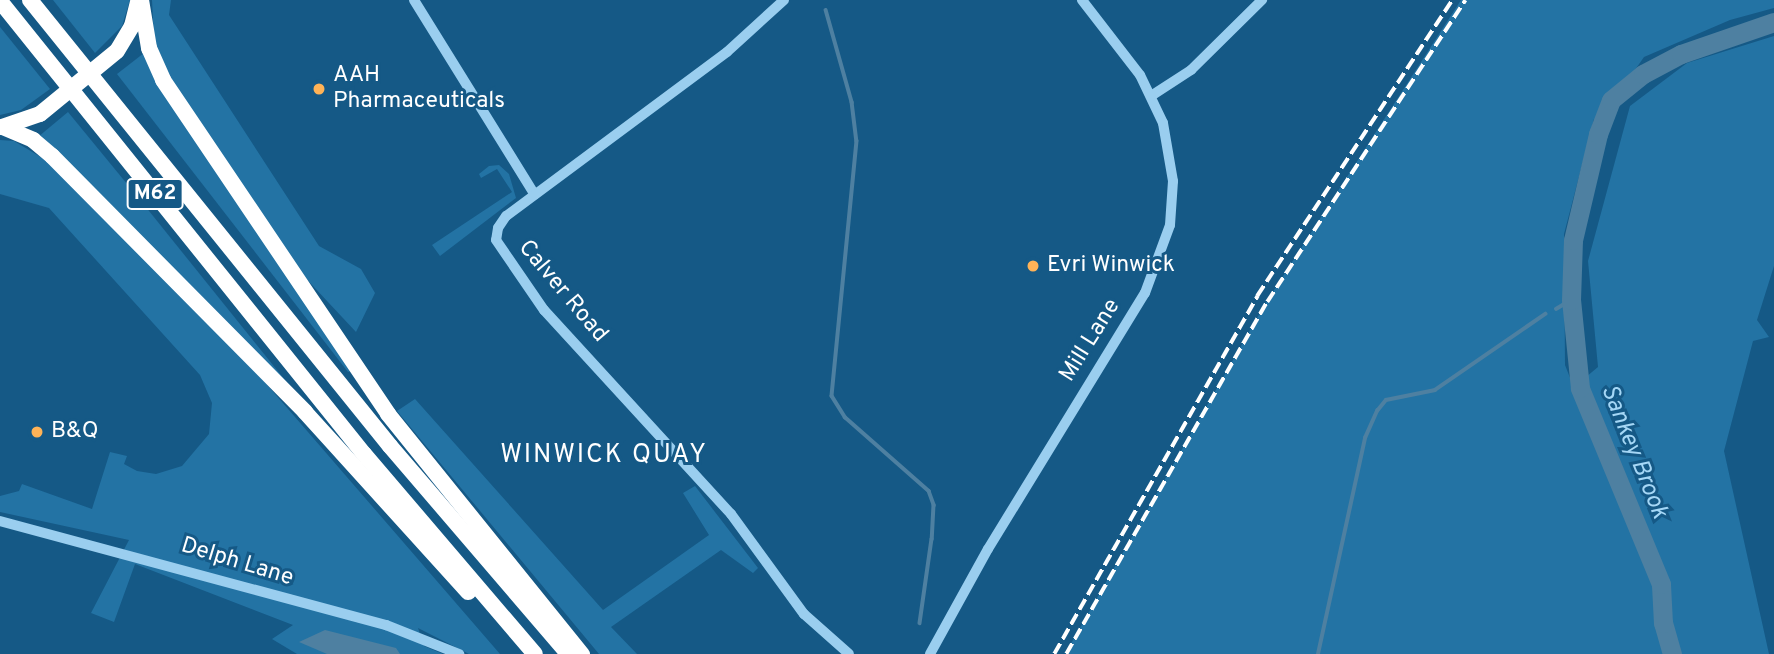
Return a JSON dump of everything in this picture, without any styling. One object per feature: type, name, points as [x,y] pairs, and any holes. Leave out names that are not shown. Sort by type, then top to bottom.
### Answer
[{"type":"highway","name":"M62","points":[[30,0],[390,446],[568,654]]},
{"type":"highway","points":[[1,127],[40,114],[117,51],[132,26],[140,0]]},
{"type":"highway","points":[[140,0],[149,48],[163,80],[388,414],[582,654]]},
{"type":"highway","name":"M62","points":[[0,1],[364,454],[535,654]]},
{"type":"highway","points":[[1,127],[33,140],[52,156],[306,412],[523,654]]},
{"type":"street","points":[[414,0],[535,195]]},
{"type":"street","name":"Calver Road","points":[[783,0],[727,52],[535,195],[498,228],[502,253],[544,310],[731,514],[804,614],[849,654]]},
{"type":"street","name":"Mill Lane","points":[[930,654],[1155,272],[1170,225],[1173,181],[1163,123],[1151,96],[1121,47],[1082,0]]},
{"type":"street","points":[[1151,96],[1191,70],[1262,0]]},
{"type":"street","name":"Delph Lane","points":[[0,521],[398,629],[459,654]]},
{"type":"shaded area","points":[[53,0],[130,0],[122,26],[95,53]]},
{"type":"shaded area","points":[[152,0],[171,0],[169,15],[319,246],[361,269],[375,293],[356,332],[299,271],[170,77],[154,40]]},
{"type":"shaded area","points":[[1461,0],[1774,0],[1774,8],[1730,20],[1644,57],[1598,123],[1594,119],[1564,234],[1565,365],[1611,482],[1586,377],[1598,367],[1588,261],[1630,106],[1687,63],[1774,36],[1774,266],[1757,320],[1769,337],[1753,341],[1724,451],[1769,654],[1065,654],[1265,304]]},
{"type":"shaded area","points":[[0,27],[50,89],[21,110],[0,115]]},
{"type":"shaded area","points":[[144,53],[352,371],[348,372],[117,74]]},
{"type":"shaded area","points":[[68,112],[141,201],[301,400],[38,137]]},
{"type":"shaded area","points":[[0,140],[14,141],[49,162],[263,380],[500,654],[469,654],[418,628],[424,646],[443,654],[297,654],[272,639],[293,625],[135,564],[114,622],[91,613],[129,540],[0,512],[0,496],[19,491],[22,484],[92,509],[110,452],[127,456],[124,464],[137,471],[156,474],[182,466],[209,434],[212,403],[200,375],[49,208],[0,194]]},
{"type":"shaded area","points":[[499,165],[509,174],[516,198],[440,256],[432,245],[512,192],[497,169],[481,178],[479,174],[489,166]]},
{"type":"shaded area","points":[[415,399],[603,610],[709,535],[683,493],[695,486],[758,568],[753,573],[721,550],[611,627],[637,654],[599,654],[397,411]]},
{"type":"shaded area","points":[[325,630],[396,648],[400,654],[327,654],[299,642]]},
{"type":"waterway","points":[[826,10],[852,102],[857,141],[832,396],[845,417],[929,491],[934,505],[932,539],[920,623]]},
{"type":"waterway","name":"Sankey Brook","points":[[1672,654],[1663,623],[1661,584],[1580,388],[1571,300],[1573,240],[1598,134],[1611,100],[1643,74],[1681,54],[1774,22]]},
{"type":"waterway","points":[[1556,309],[1571,300]]},
{"type":"waterway","points":[[1318,654],[1365,438],[1377,411],[1386,400],[1435,390],[1545,314]]},
{"type":"railway","points":[[1054,654],[1257,296],[1452,0]]},
{"type":"railway","points":[[1066,654],[1267,302],[1465,0]]},
{"type":"place","name":"AAH Pharmaceuticals","points":[[319,89]]},
{"type":"place","name":"Evri Winwick","points":[[1033,266]]},
{"type":"place","name":"B&Q","points":[[37,432]]},
{"type":"district","name":"WINWICK QUAY","points":[[604,456]]}]
